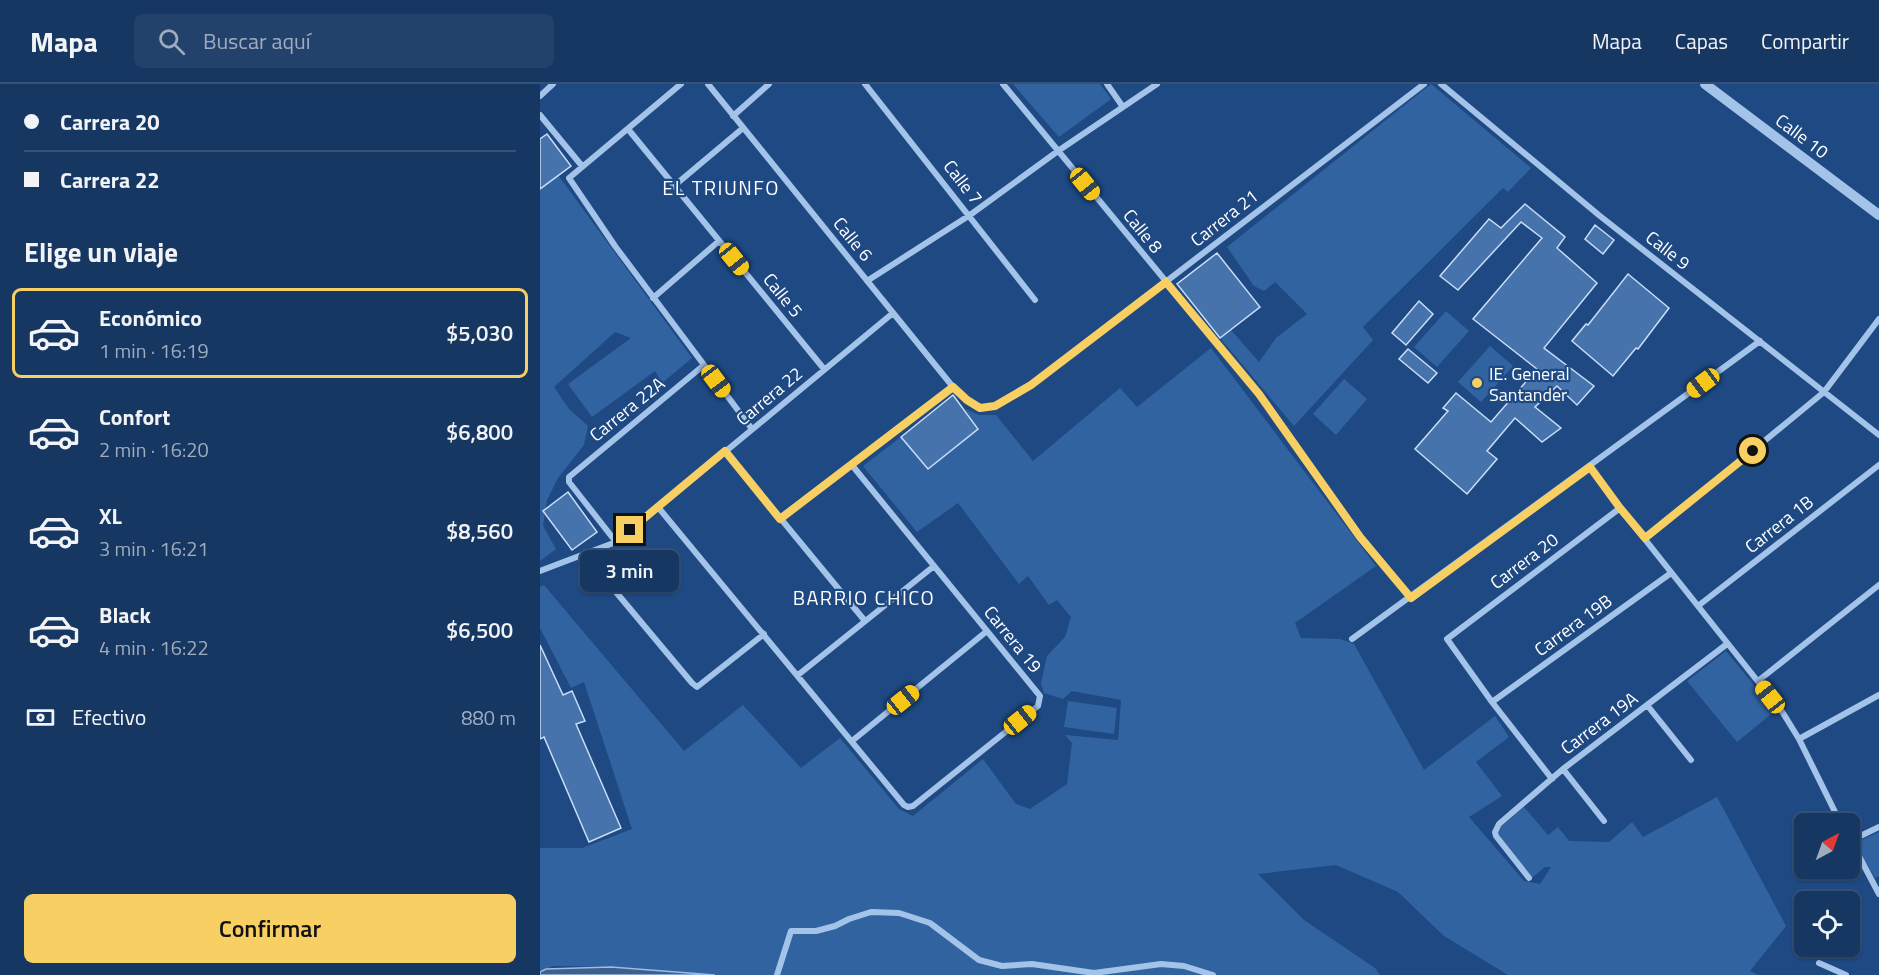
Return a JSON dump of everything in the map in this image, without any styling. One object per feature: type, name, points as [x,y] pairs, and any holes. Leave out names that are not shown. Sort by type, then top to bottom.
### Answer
[{"type":"street","points":[[540,96],[553,84]]},
{"type":"street","points":[[681,84],[582,166],[569,178],[570,183],[752,429]]},
{"type":"street","name":"Calle 6","points":[[708,84],[953,387],[980,408]]},
{"type":"street","points":[[733,116],[769,84]]},
{"type":"street","name":"Calle 7","points":[[865,84],[1035,300]]},
{"type":"street","name":"Calle 8","points":[[1003,84],[1259,394],[1360,537],[1411,598]]},
{"type":"street","points":[[1107,84],[1123,107]]},
{"type":"street","points":[[867,281],[970,215],[1058,151],[1157,84]]},
{"type":"street","name":"Carrera 21","points":[[980,408],[995,406],[1031,385],[1424,84]]},
{"type":"street","name":"Calle 9","points":[[1442,84],[1600,216],[1879,435]]},
{"type":"street","name":"Calle 10","points":[[1705,84],[1879,215]]},
{"type":"street","points":[[540,115],[582,166]]},
{"type":"street","points":[[674,186],[744,128]]},
{"type":"street","name":"Calle 5","points":[[628,129],[824,369]]},
{"type":"street","points":[[653,298],[719,241]]},
{"type":"street","name":"Carrera 22","points":[[540,571],[616,542],[893,313]]},
{"type":"street","points":[[1645,538],[1824,392],[1879,320]]},
{"type":"street","points":[[1353,639],[1760,341]]},
{"type":"street","name":"Carrera 22A","points":[[616,542],[569,482],[569,477],[704,365]]},
{"type":"street","points":[[780,519],[953,387]]},
{"type":"street","points":[[725,451],[865,621]]},
{"type":"street","name":"Carrera 19","points":[[851,464],[1040,696],[1041,701],[1038,706],[913,806],[908,807],[852,741]]},
{"type":"street","name":"Carrera 1B","points":[[1698,606],[1879,465]]},
{"type":"street","points":[[1590,467],[1783,713],[1799,739],[1836,813]]},
{"type":"street","points":[[658,507],[852,741],[987,631]]},
{"type":"street","name":"Carrera 20","points":[[1492,702],[1447,639],[1620,508]]},
{"type":"street","points":[[585,555],[698,687],[764,634]]},
{"type":"street","points":[[798,675],[934,566]]},
{"type":"street","name":"Carrera 19B","points":[[1492,702],[1671,573]]},
{"type":"street","points":[[1758,681],[1879,585]]},
{"type":"street","name":"Carrera 19A","points":[[1529,879],[1495,832],[1499,824],[1563,769],[1727,644]]},
{"type":"street","points":[[1799,739],[1879,695]]},
{"type":"street","points":[[1492,702],[1552,779]]},
{"type":"street","points":[[1647,705],[1691,760]]},
{"type":"street","points":[[1563,769],[1604,821]]},
{"type":"street","points":[[1860,836],[1879,827]]},
{"type":"street","points":[[1860,856],[1876,882],[1879,894]]},
{"type":"street","points":[[777,975],[791,931],[816,931],[872,912],[899,913],[930,923],[979,960],[1002,966],[1032,964],[1094,973],[1161,964],[1184,966],[1213,975]]},
{"type":"street","points":[[1819,963],[1846,975]]},
{"type":"shaded area","points":[[1013,84],[1100,84],[1111,99],[1059,137]]},
{"type":"shaded area","points":[[1431,84],[1531,168],[1508,192],[1503,188],[1363,327],[1373,340],[1294,426],[1220,338],[1231,330],[1259,362],[1276,338],[1307,314],[1275,282],[1264,291],[1254,286],[1227,247]]},
{"type":"shaded area","points":[[558,175],[692,358],[662,383],[655,371],[592,417],[568,384],[631,338],[615,332],[554,387],[569,409],[588,426],[584,445],[558,478],[547,500],[543,526],[556,549],[540,561],[540,185],[542,188]]},
{"type":"shaded area","points":[[1446,311],[1469,331],[1437,367],[1414,347]]},
{"type":"shaded area","points":[[1490,346],[1513,366],[1481,402],[1458,382]]},
{"type":"shaded area","points":[[1211,348],[1376,566],[1295,623],[1301,638],[1340,639],[1354,644],[1424,770],[1495,716],[1509,737],[1476,762],[1502,796],[1469,817],[1524,881],[1540,884],[1551,867],[1545,867],[1532,878],[1498,832],[1524,807],[1548,835],[1558,827],[1569,841],[1609,842],[1632,822],[1643,837],[1717,797],[1786,926],[1750,971],[1758,975],[1508,975],[1444,936],[1398,892],[1336,865],[1258,874],[1304,920],[1375,968],[1380,975],[718,975],[619,967],[553,966],[540,972],[540,848],[582,848],[632,829],[584,682],[571,688],[540,628],[540,587],[544,585],[684,751],[743,705],[801,768],[840,738],[899,809],[913,816],[983,759],[1016,804],[1030,809],[1067,784],[1072,743],[1065,735],[1118,740],[1121,700],[1072,691],[1063,699],[1044,693],[1041,683],[1047,656],[1065,637],[1071,617],[1057,600],[1049,605],[1028,576],[1019,584],[958,503],[917,532],[863,466],[901,437],[928,469],[978,429],[965,409],[979,415],[996,415],[1033,461],[1120,388],[1137,407]]},
{"type":"shaded area","points":[[1344,379],[1367,399],[1336,435],[1313,414]]},
{"type":"shaded area","points":[[1726,651],[1775,711],[1737,742],[1687,681]]},
{"type":"shaded area","points":[[1068,701],[1117,708],[1114,734],[1064,727]]},
{"type":"shaded area","points":[[1879,832],[1879,876],[1875,878],[1860,852],[1860,841]]},
{"type":"shaded area","points":[[611,967],[715,975],[540,975],[540,972],[546,969]]},
{"type":"building","points":[[547,134],[571,166],[540,189],[540,139]]},
{"type":"building","points":[[1525,204],[1565,237],[1557,248],[1597,283],[1544,348],[1594,386],[1577,405],[1557,386],[1535,407],[1561,428],[1542,442],[1515,418],[1487,451],[1497,459],[1467,494],[1415,449],[1448,411],[1443,408],[1456,393],[1491,422],[1537,369],[1473,319],[1542,238],[1521,222],[1458,290],[1440,276],[1489,219],[1501,228]]},
{"type":"building","points":[[1595,225],[1614,240],[1603,254],[1585,239]]},
{"type":"building","points":[[1217,253],[1260,307],[1220,338],[1177,284]]},
{"type":"building","points":[[1628,274],[1669,308],[1638,349],[1636,348],[1613,376],[1572,341],[1586,324],[1588,325]]},
{"type":"building","points":[[1419,301],[1433,314],[1406,345],[1392,333]]},
{"type":"building","points":[[1408,349],[1437,373],[1428,383],[1399,359]]},
{"type":"building","points":[[953,395],[978,429],[928,469],[901,437]]},
{"type":"building","points":[[568,492],[597,532],[572,550],[543,511]]},
{"type":"building","points":[[540,645],[563,695],[572,691],[585,721],[576,724],[621,828],[589,842],[544,737],[540,739]]},
{"type":"place","name":"IE. General Santander","points":[[1477,383]]},
{"type":"district","name":"EL TRIUNFO","points":[[721,187]]},
{"type":"district","name":"BARRIO CHICO","points":[[864,597]]},
{"type":"route","points":[[630,530],[725,451],[780,519],[953,387],[980,408],[995,406],[1031,385],[1166,282],[1259,394],[1360,537],[1411,598],[1590,467],[1645,538],[1753,451]]}]
